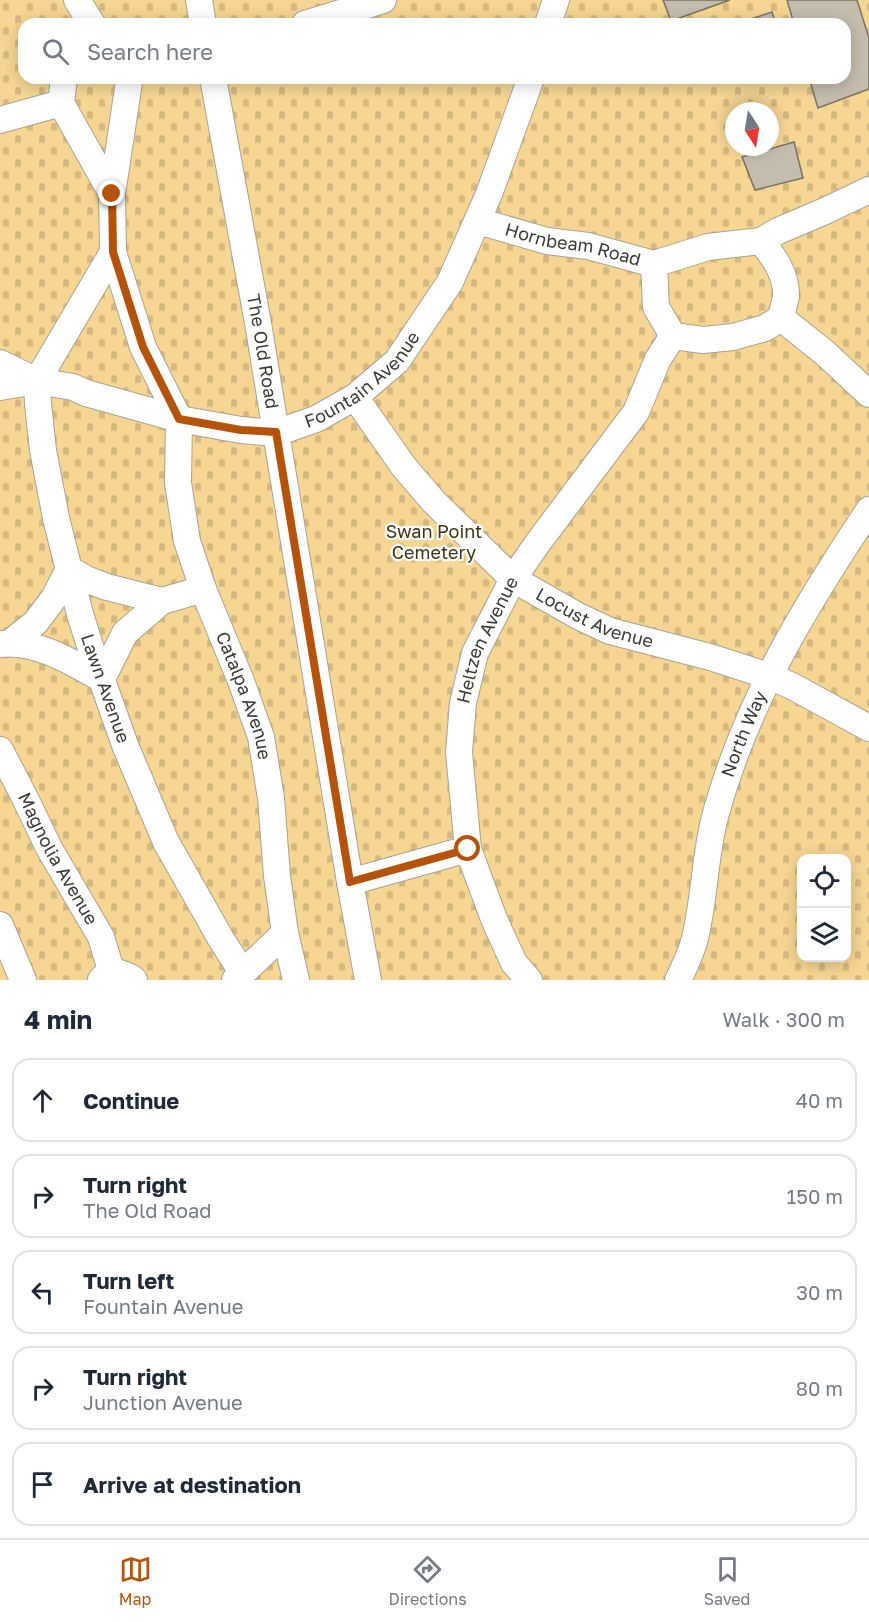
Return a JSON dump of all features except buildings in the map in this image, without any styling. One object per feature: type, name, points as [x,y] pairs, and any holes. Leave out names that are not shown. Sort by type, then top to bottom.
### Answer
[{"type":"lane","points":[[70,18],[71,0]]},
{"type":"lane","points":[[77,0],[88,18]]},
{"type":"lane","points":[[199,0],[202,18]]},
{"type":"lane","points":[[324,18],[383,0]]},
{"type":"lane","points":[[550,18],[556,0]]},
{"type":"lane","points":[[63,84],[61,104],[112,194]]},
{"type":"lane","points":[[131,84],[112,194],[113,252],[143,347],[179,419]]},
{"type":"lane","name":"The Old Road","points":[[214,84],[258,323],[368,980]]},
{"type":"lane","name":"Fountain Avenue","points":[[0,363],[37,381],[73,387],[179,419],[241,430],[276,432],[316,419],[355,398],[397,361],[450,282],[489,194],[529,84]]},
{"type":"lane","points":[[0,120],[61,104]]},
{"type":"lane","name":"Hornbeam Road","points":[[478,220],[547,241],[588,246],[654,264],[708,247],[760,241],[869,190]]},
{"type":"lane","points":[[654,264],[656,307],[673,336],[703,340],[734,337],[765,328],[781,318],[786,294],[781,270],[760,241]]},
{"type":"lane","points":[[0,387],[37,381],[113,252]]},
{"type":"lane","points":[[781,318],[825,352],[869,394]]},
{"type":"lane","name":"Heltzen Avenue","points":[[529,980],[514,963],[494,919],[468,849],[459,752],[463,704],[475,653],[513,579],[636,412],[658,359],[673,336]]},
{"type":"lane","name":"Lawn Avenue","points":[[37,381],[43,450],[56,518],[81,614],[102,679],[125,745],[166,842],[221,939],[238,976]]},
{"type":"lane","name":"Locust Avenue","points":[[355,398],[404,467],[434,502],[513,579],[578,616],[610,631],[710,657],[769,676],[802,691],[869,728]]},
{"type":"lane","name":"Catalpa Avenue","points":[[179,419],[178,483],[187,541],[203,589],[241,681],[261,737],[271,798],[277,876],[285,933],[296,980]]},
{"type":"lane","name":"North Way","points":[[678,980],[696,936],[716,814],[742,735],[769,676],[820,585],[869,510]]},
{"type":"lane","points":[[5,644],[36,622],[54,598],[69,568],[97,584],[162,601]]},
{"type":"lane","points":[[5,644],[40,648],[102,679],[125,633],[162,601],[203,589]]},
{"type":"lane","name":"Magnolia Avenue","points":[[0,750],[49,848],[100,937],[106,975]]},
{"type":"lane","points":[[350,882],[468,849]]},
{"type":"lane","points":[[0,925],[23,980]]},
{"type":"lane","points":[[238,976],[285,933]]},
{"type":"lane","points":[[106,975],[130,977],[134,980]]},
{"type":"green space","name":"Swan Point Cemetery","points":[[0,0],[869,0],[869,980],[0,980]]},
{"type":"route","points":[[112,194],[113,252],[143,347],[179,419],[241,430],[276,432],[350,882],[468,849]]}]
